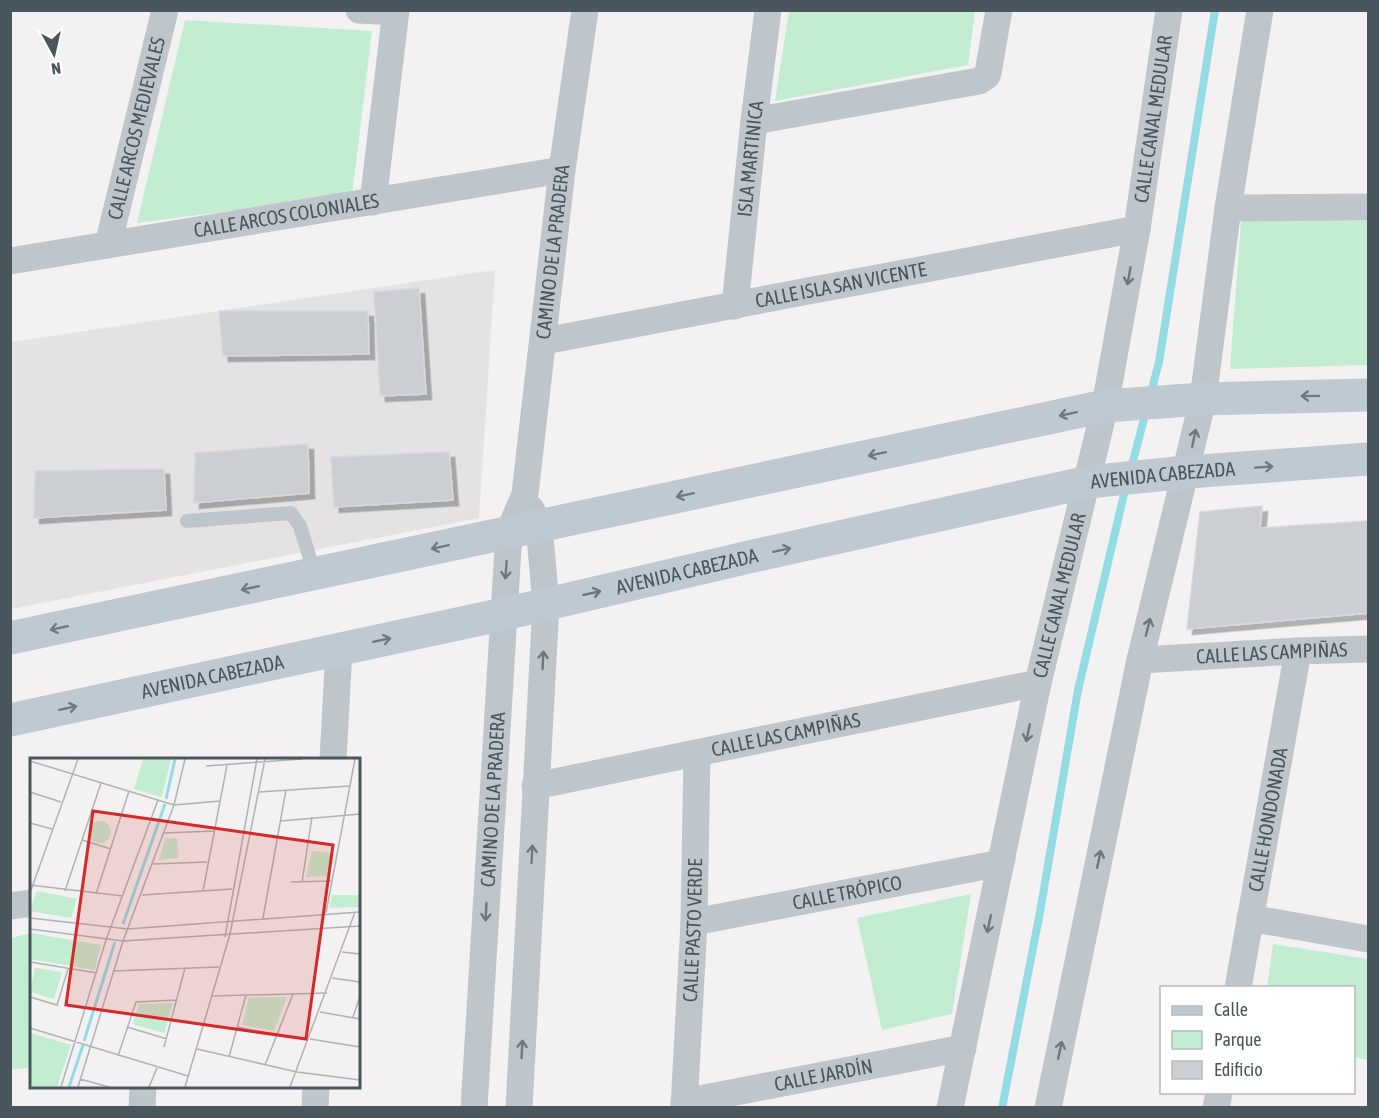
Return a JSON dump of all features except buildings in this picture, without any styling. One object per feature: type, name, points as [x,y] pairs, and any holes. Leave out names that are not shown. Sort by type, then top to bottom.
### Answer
[{"type":"main road","points":[[10,638],[1115,405],[1192,399],[1368,394]]},
{"type":"main road","name":"AVENIDA CABEZADA","points":[[10,720],[504,614],[1096,481],[1368,459]]},
{"type":"street","name":"CALLE ARCOS MEDIEVALES","points":[[108,245],[165,10]]},
{"type":"street","points":[[359,10],[396,11],[373,202]]},
{"type":"street","name":"CAMINO DE LA PRADERA","points":[[474,1107],[504,614],[524,529],[525,494],[562,170],[585,10]]},
{"type":"street","name":"ISLA MARTINICA","points":[[735,306],[768,10]]},
{"type":"street","points":[[754,121],[979,81],[988,73],[999,10]]},
{"type":"street","name":"CALLE CANAL MEDULAR","points":[[950,1107],[1038,683],[1096,481],[1115,405],[1137,229],[1169,10]]},
{"type":"street","points":[[1048,1107],[1140,660],[1175,473],[1192,399],[1228,208],[1260,10]]},
{"type":"street","name":"CALLE ARCOS COLONIALES","points":[[10,261],[562,170]]},
{"type":"street","points":[[1228,208],[1368,207]]},
{"type":"street","name":"CALLE ISLA SAN VICENTE","points":[[544,341],[1137,229]]},
{"type":"street","name":"CAMINO DE LA PRADERA","points":[[519,1107],[546,604],[524,529]]},
{"type":"street","name":"CALLE LAS CAMPIÑAS","points":[[1140,660],[1368,649]]},
{"type":"street","points":[[333,758],[339,650]]},
{"type":"street","name":"CALLE HONDONADA","points":[[1238,986],[1298,651]]},
{"type":"street","name":"CALLE LAS CAMPIÑAS","points":[[535,786],[1038,683]]},
{"type":"street","name":"CALLE PASTO VERDE","points":[[684,1105],[694,922],[697,753]]},
{"type":"street","name":"CALLE TRÓPICO","points":[[694,922],[1001,863]]},
{"type":"street","points":[[10,906],[30,903]]},
{"type":"street","points":[[1250,918],[1368,939]]},
{"type":"street","name":"CALLE JARDÍN","points":[[684,1105],[963,1048]]},
{"type":"street","points":[[142,1107],[143,1088]]},
{"type":"street","points":[[315,1107],[316,1088]]},
{"type":"lane","points":[[187,521],[291,513],[300,526],[315,575]]},
{"type":"shaded area","points":[[495,270],[479,518],[11,609],[11,342]]},
{"type":"green space","points":[[789,11],[975,11],[968,65],[775,101]]},
{"type":"green space","points":[[185,20],[372,31],[352,195],[137,223]]},
{"type":"green space","points":[[1241,221],[1368,221],[1368,365],[1230,369]]},
{"type":"green space","points":[[971,894],[952,1014],[882,1030],[857,918]]},
{"type":"green space","points":[[30,933],[30,1068],[11,1069],[11,938]]},
{"type":"green space","points":[[1273,944],[1368,959],[1368,1060],[1355,1057],[1355,986],[1267,986]]},
{"type":"waterway","points":[[1151,393],[1159,362],[1215,10]]},
{"type":"waterway","points":[[1131,469],[1146,411]]},
{"type":"waterway","points":[[1002,1108],[1040,912],[1078,690],[1126,486]]}]
